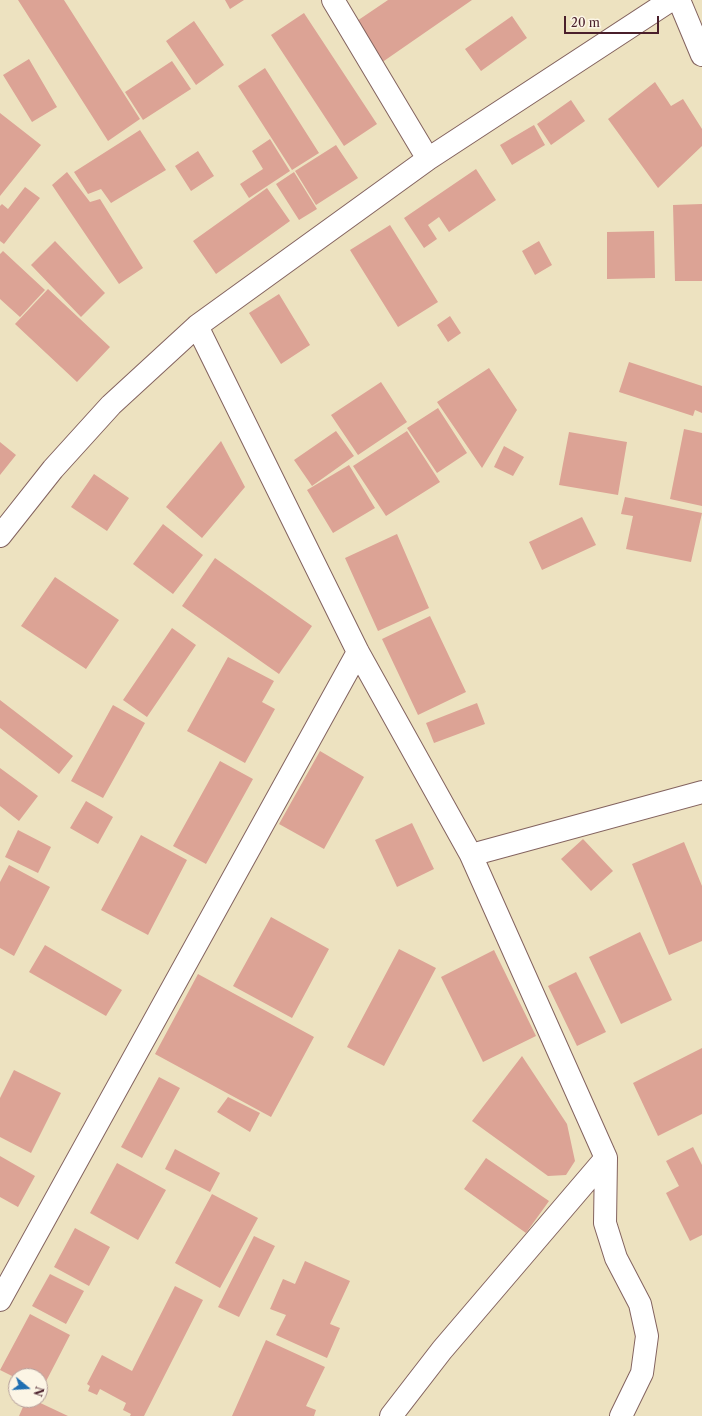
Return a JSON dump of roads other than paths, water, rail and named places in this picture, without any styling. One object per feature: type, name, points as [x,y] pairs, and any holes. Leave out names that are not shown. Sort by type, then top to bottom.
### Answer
[{"type":"street","points":[[333,0],[428,159]]},
{"type":"street","points":[[0,536],[53,468],[111,405],[197,326],[428,159],[671,0]]},
{"type":"street","points":[[679,0],[702,55]]},
{"type":"street","points":[[197,326],[358,652],[470,855],[606,1158],[605,1224],[616,1258],[640,1304],[648,1336],[642,1373],[621,1416]]},
{"type":"street","points":[[0,1300],[358,652]]},
{"type":"street","points":[[470,855],[702,792]]},
{"type":"street","points":[[391,1416],[442,1350],[606,1158]]}]
